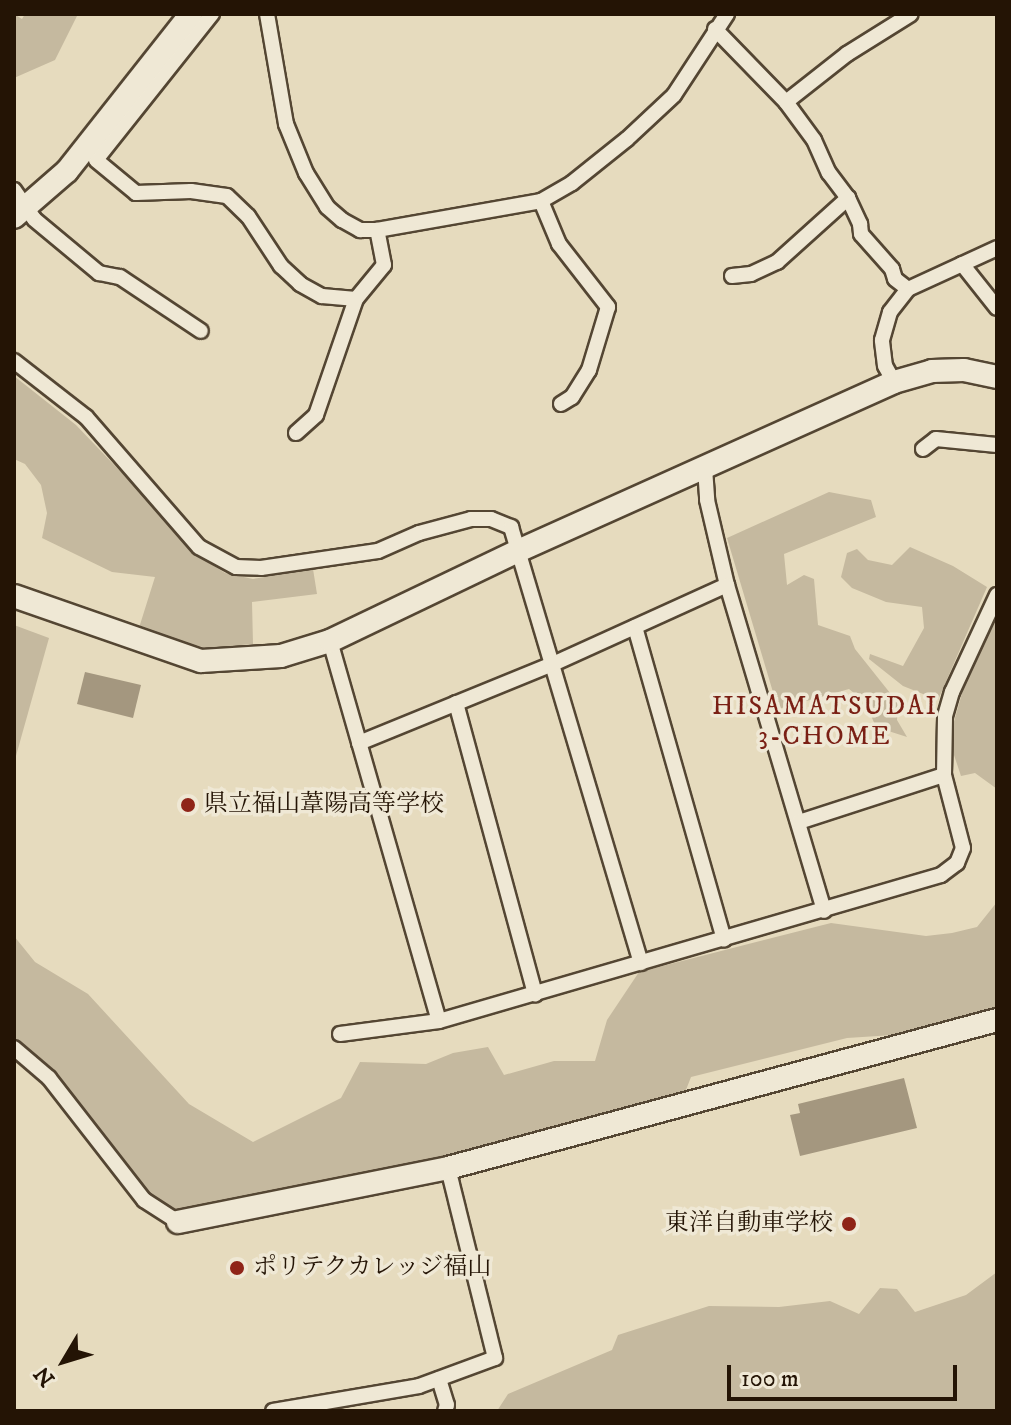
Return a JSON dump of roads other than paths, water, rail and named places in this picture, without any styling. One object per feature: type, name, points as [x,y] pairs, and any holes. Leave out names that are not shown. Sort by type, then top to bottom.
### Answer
[{"type":"street","points":[[191,14],[67,171],[18,205],[99,273],[120,277],[201,331]]},
{"type":"street","points":[[212,14],[96,160],[136,193],[191,191],[227,196],[248,216],[281,266],[300,284],[322,296],[356,299]]},
{"type":"street","points":[[267,14],[286,124],[306,173],[327,207],[360,230],[377,230],[541,201],[596,164],[674,95],[727,14]]},
{"type":"street","points":[[786,102],[847,54],[911,14]]},
{"type":"street","points":[[715,29],[786,102],[814,140],[829,173],[848,198],[860,224],[861,234],[892,269],[895,279],[908,289]]},
{"type":"street","points":[[732,276],[751,274],[777,262],[848,198]]},
{"type":"street","points":[[541,201],[559,244],[608,307],[589,370],[572,397],[561,404]]},
{"type":"street","points":[[296,433],[316,415],[356,299],[384,265],[377,230]]},
{"type":"street","points":[[894,382],[885,366],[882,340],[890,312],[908,289],[997,248]]},
{"type":"street","points":[[962,264],[997,308]]},
{"type":"street","points":[[14,361],[86,417],[199,547],[236,567],[261,568],[378,551],[419,533],[471,519],[491,519],[511,527],[641,963]]},
{"type":"street","points":[[14,596],[201,661],[281,656],[330,641],[518,551],[894,382],[932,371],[964,370],[997,377]]},
{"type":"street","points":[[923,449],[936,439],[997,445]]},
{"type":"street","points":[[705,468],[707,500],[727,585],[824,911]]},
{"type":"street","points":[[359,743],[553,664],[727,585]]},
{"type":"street","points":[[340,1034],[439,1021],[941,875],[957,863],[963,848],[944,775],[945,716],[952,692],[997,595]]},
{"type":"street","points":[[635,627],[724,940]]},
{"type":"street","points":[[330,641],[439,1021]]},
{"type":"street","points":[[456,703],[535,994]]},
{"type":"street","points":[[799,822],[944,775]]},
{"type":"street","points":[[14,1048],[49,1078],[144,1200],[178,1222],[448,1168],[997,1020]]},
{"type":"street","points":[[273,1411],[419,1386],[495,1358],[448,1168]]},
{"type":"street","points":[[439,1379],[447,1405],[445,1411]]},
{"type":"place","name":"県立福山葦陽高等学校","points":[[188,805]]},
{"type":"place","name":"東洋自動車学校","points":[[849,1224]]},
{"type":"place","name":"ポリテクカレッジ福山","points":[[237,1268]]},
{"type":"district","name":"HISAMATSUDAI 3-CHOME","points":[[825,722]]}]
